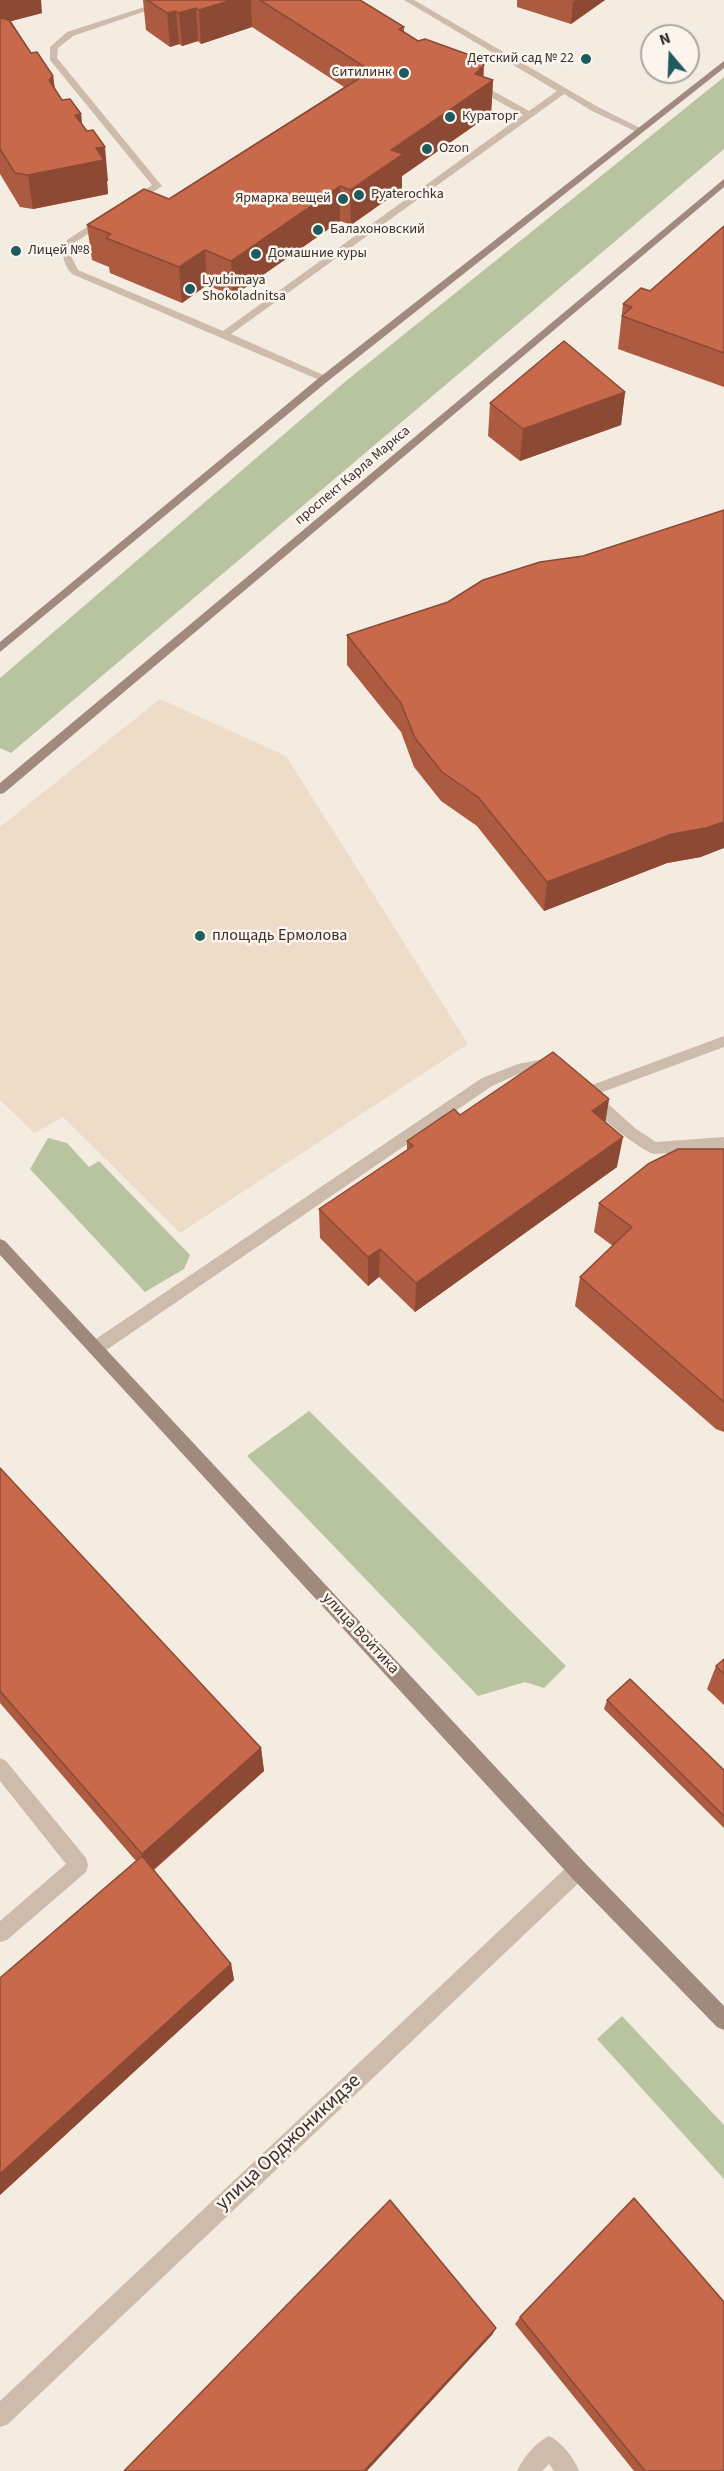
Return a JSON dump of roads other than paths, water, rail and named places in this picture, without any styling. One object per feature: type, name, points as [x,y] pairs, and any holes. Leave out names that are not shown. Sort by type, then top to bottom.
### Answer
[{"type":"main road","points":[[0,648],[324,379],[724,64]]},
{"type":"main road","name":"проспект Карла Маркса","points":[[0,790],[724,182]]},
{"type":"main road","name":"улица Войтика","points":[[0,1245],[578,1870],[724,2020]]},
{"type":"street","points":[[128,205],[157,186],[52,58],[54,47],[70,34],[174,0]]},
{"type":"street","points":[[408,0],[564,90],[640,130]]},
{"type":"street","points":[[468,81],[529,116]]},
{"type":"street","points":[[224,334],[564,90]]},
{"type":"street","points":[[110,217],[70,242],[66,256],[68,265],[75,272],[224,334],[324,379]]},
{"type":"street","points":[[576,1085],[724,1041]]},
{"type":"street","points":[[96,1348],[487,1082],[518,1069],[549,1063],[631,1133],[654,1148],[724,1143]]},
{"type":"street","points":[[0,1767],[79,1865],[0,1934]]},
{"type":"street","name":"улица Орджоникидзе","points":[[0,2416],[578,1870]]},
{"type":"street","points":[[528,2471],[549,2447],[567,2471]]},
{"type":"place","name":"Детский сад № 22","points":[[586,59]]},
{"type":"place","name":"Ситилинк","points":[[404,73]]},
{"type":"place","name":"Кураторг","points":[[450,117]]},
{"type":"place","name":"Ozon","points":[[427,149]]},
{"type":"place","name":"Pyaterochka","points":[[359,195]]},
{"type":"place","name":"Ярмарка вещей","points":[[343,199]]},
{"type":"place","name":"Балахоновский","points":[[318,230]]},
{"type":"place","name":"Лицей №8","points":[[16,251]]},
{"type":"place","name":"Домашние куры","points":[[256,254]]},
{"type":"place","name":"Lyubimaya Shokoladnitsa","points":[[190,289]]},
{"type":"place","name":"площадь Ермолова","points":[[200,936]]}]
